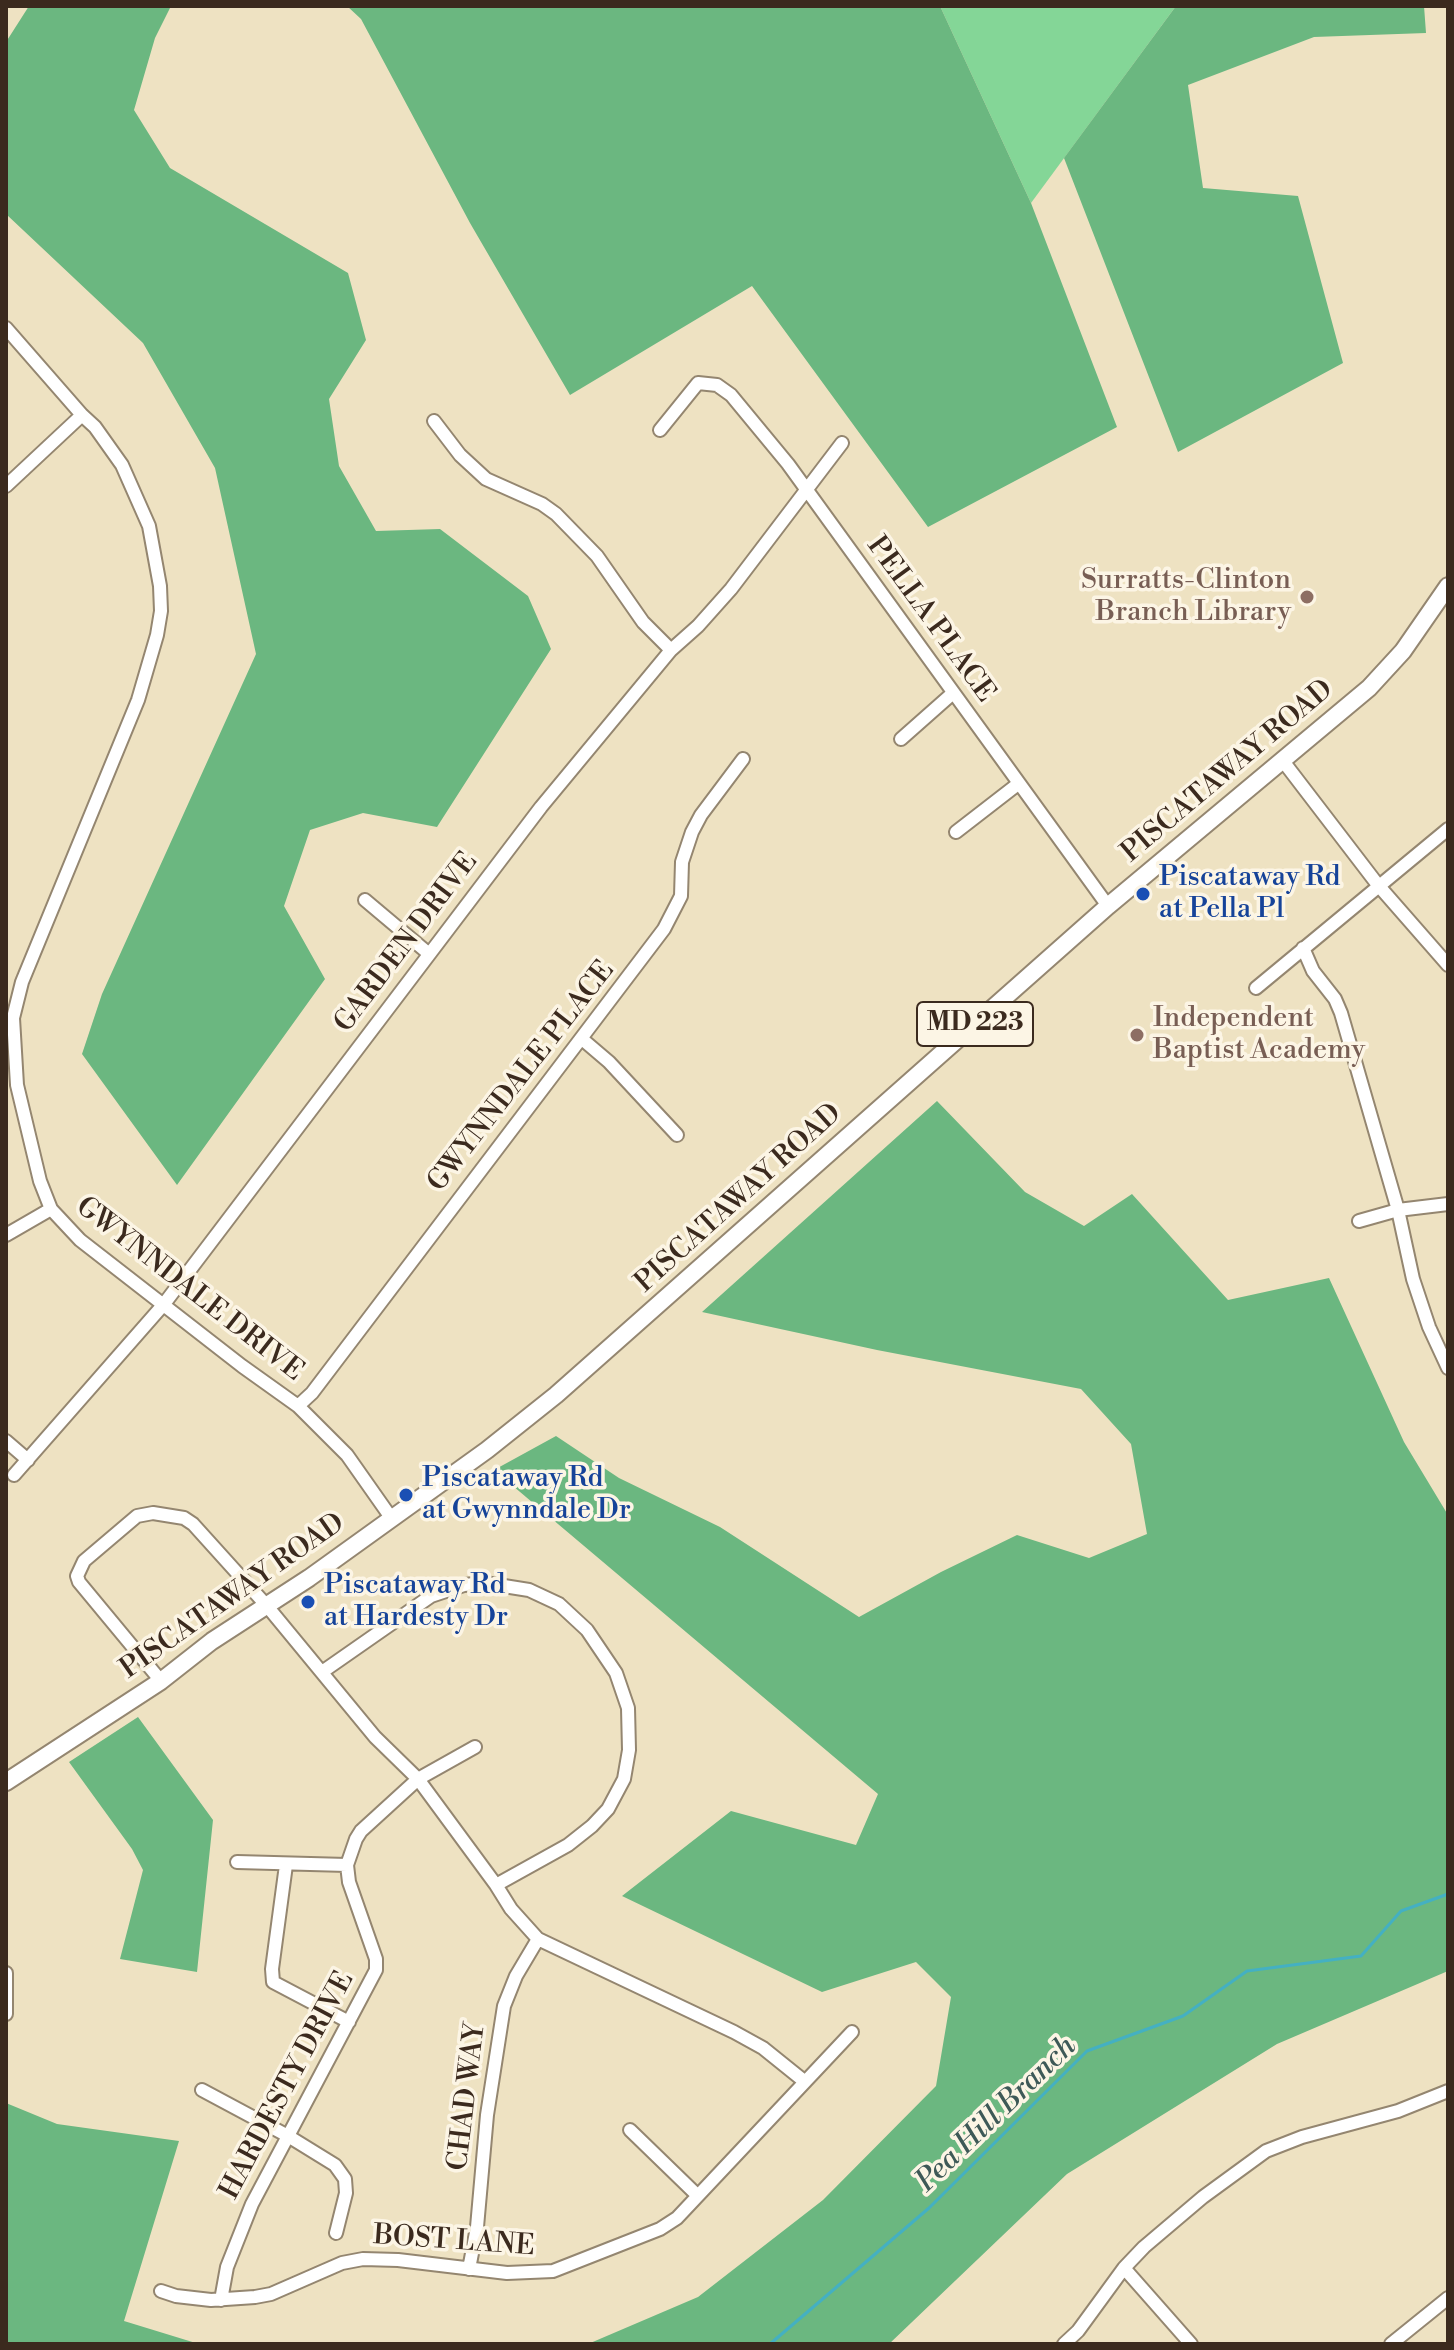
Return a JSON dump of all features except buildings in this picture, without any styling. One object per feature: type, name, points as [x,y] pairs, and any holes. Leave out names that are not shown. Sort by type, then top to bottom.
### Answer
[{"type":"main road","name":"PISCATAWAY ROAD","points":[[6,1782],[161,1681],[212,1641],[392,1519],[556,1395],[1108,906],[1379,678],[1426,621],[1448,586]]},
{"type":"street","name":"GWYNNDALE DRIVE","points":[[6,328],[109,443],[140,504],[155,554],[161,611],[138,700],[22,982],[13,1018],[17,1085],[40,1181],[51,1209],[80,1240],[298,1406],[347,1455],[392,1519]]},
{"type":"street","name":"PELLA PLACE","points":[[660,430],[698,383],[717,385],[731,395],[807,490],[1108,906]]},
{"type":"street","points":[[6,486],[82,415]]},
{"type":"street","points":[[434,421],[460,455],[486,479],[542,504],[556,514],[597,556],[643,622],[671,650]]},
{"type":"street","name":"GARDEN DRIVE","points":[[14,1475],[164,1304],[541,807],[671,650],[716,607],[842,443]]},
{"type":"street","points":[[901,739],[953,693]]},
{"type":"street","name":"GWYNNDALE PLACE","points":[[298,1406],[312,1393],[388,1289],[639,964],[676,909],[681,896],[685,850],[692,832],[743,759]]},
{"type":"street","points":[[1283,761],[1378,885],[1448,965]]},
{"type":"street","points":[[956,832],[1018,784]]},
{"type":"street","points":[[1256,988],[1448,829]]},
{"type":"street","points":[[365,900],[428,953]]},
{"type":"street","points":[[1303,948],[1313,971],[1335,999],[1341,1013],[1398,1210],[1413,1279],[1429,1327],[1448,1368]]},
{"type":"street","points":[[582,1039],[609,1062],[677,1135]]},
{"type":"street","points":[[1359,1221],[1398,1210],[1448,1204]]},
{"type":"street","points":[[6,1235],[51,1209]]},
{"type":"street","points":[[6,1441],[28,1460]]},
{"type":"street","points":[[161,1681],[77,1576],[84,1561],[137,1516],[153,1513],[184,1518],[193,1524],[267,1606],[375,1737],[418,1779],[511,1909],[538,1939],[751,2041],[804,2081]]},
{"type":"street","points":[[322,1672],[431,1596],[464,1585],[485,1583],[529,1590],[559,1604],[587,1630],[616,1673],[628,1708],[629,1750],[624,1779],[608,1809],[592,1826],[568,1845],[496,1885]]},
{"type":"street","points":[[237,1862],[347,1865],[361,1831],[418,1779],[475,1747]]},
{"type":"street","points":[[286,1865],[272,1969],[273,1982],[349,2022]]},
{"type":"street","name":"HARDESTY DRIVE","points":[[221,2300],[227,2267],[241,2229],[274,2160],[372,1981],[376,1959],[355,1902],[347,1865]]},
{"type":"street","name":"CHAD WAY","points":[[469,2269],[477,2227],[487,2115],[504,2006],[516,1976],[538,1939]]},
{"type":"street","points":[[6,1973],[6,2014]]},
{"type":"street","name":"BOST LANE","points":[[161,2291],[176,2296],[221,2300],[271,2294],[342,2263],[363,2259],[526,2274],[553,2271],[669,2224],[740,2153],[852,2032]]},
{"type":"street","points":[[202,2090],[321,2155],[341,2171],[346,2193],[336,2233]]},
{"type":"street","points":[[1064,2344],[1091,2314],[1124,2268],[1165,2229],[1266,2151],[1302,2137],[1398,2111],[1448,2091]]},
{"type":"street","points":[[630,2130],[697,2195]]},
{"type":"street","points":[[1124,2268],[1191,2344]]},
{"type":"street","points":[[1391,2344],[1448,2298]]},
{"type":"green space","points":[[29,6],[171,6],[155,38],[134,110],[170,168],[348,273],[366,340],[329,399],[339,466],[376,531],[440,529],[528,596],[551,649],[437,827],[363,813],[310,830],[284,906],[325,979],[177,1185],[82,1054],[102,994],[256,654],[215,468],[143,343],[6,214],[6,42]]},
{"type":"green space","points":[[347,6],[940,6],[1031,203],[1117,427],[928,527],[752,286],[570,395],[470,223],[361,19]]},
{"type":"green space","points":[[940,6],[1176,6],[1031,203]]},
{"type":"green space","points":[[1176,6],[1424,6],[1426,33],[1314,37],[1188,85],[1203,188],[1298,196],[1343,363],[1178,452],[1064,158]]},
{"type":"green space","points":[[937,1101],[1025,1192],[1084,1226],[1132,1194],[1228,1300],[1329,1278],[1404,1442],[1448,1515],[1448,1971],[1277,2044],[1067,2174],[889,2344],[588,2344],[698,2297],[823,2200],[936,2086],[951,1997],[916,1962],[822,1992],[622,1896],[731,1811],[856,1845],[878,1794],[494,1470],[556,1436],[619,1478],[720,1527],[859,1617],[1017,1535],[1089,1558],[1147,1534],[1131,1444],[1081,1389],[702,1312]]},
{"type":"green space","points":[[138,1717],[213,1820],[197,1972],[120,1959],[143,1870],[132,1849],[69,1762]]},
{"type":"green space","points":[[6,2103],[57,2124],[179,2141],[124,2321],[199,2344],[6,2344]]},
{"type":"waterway","name":"Pea Hill Branch","points":[[770,2344],[929,2208],[1087,2051],[1183,2016],[1247,1971],[1361,1956],[1401,1911],[1448,1894]]},
{"type":"place","name":"Surratts-Clinton Branch Library","points":[[1307,597]]},
{"type":"place","name":"Piscataway Rd at Pella Pl","points":[[1143,894]]},
{"type":"place","name":"Independent Baptist Academy","points":[[1137,1035]]},
{"type":"place","name":"Piscataway Rd at Gwynndale Dr","points":[[406,1495]]},
{"type":"place","name":"Piscataway Rd at Hardesty Dr","points":[[308,1602]]}]
